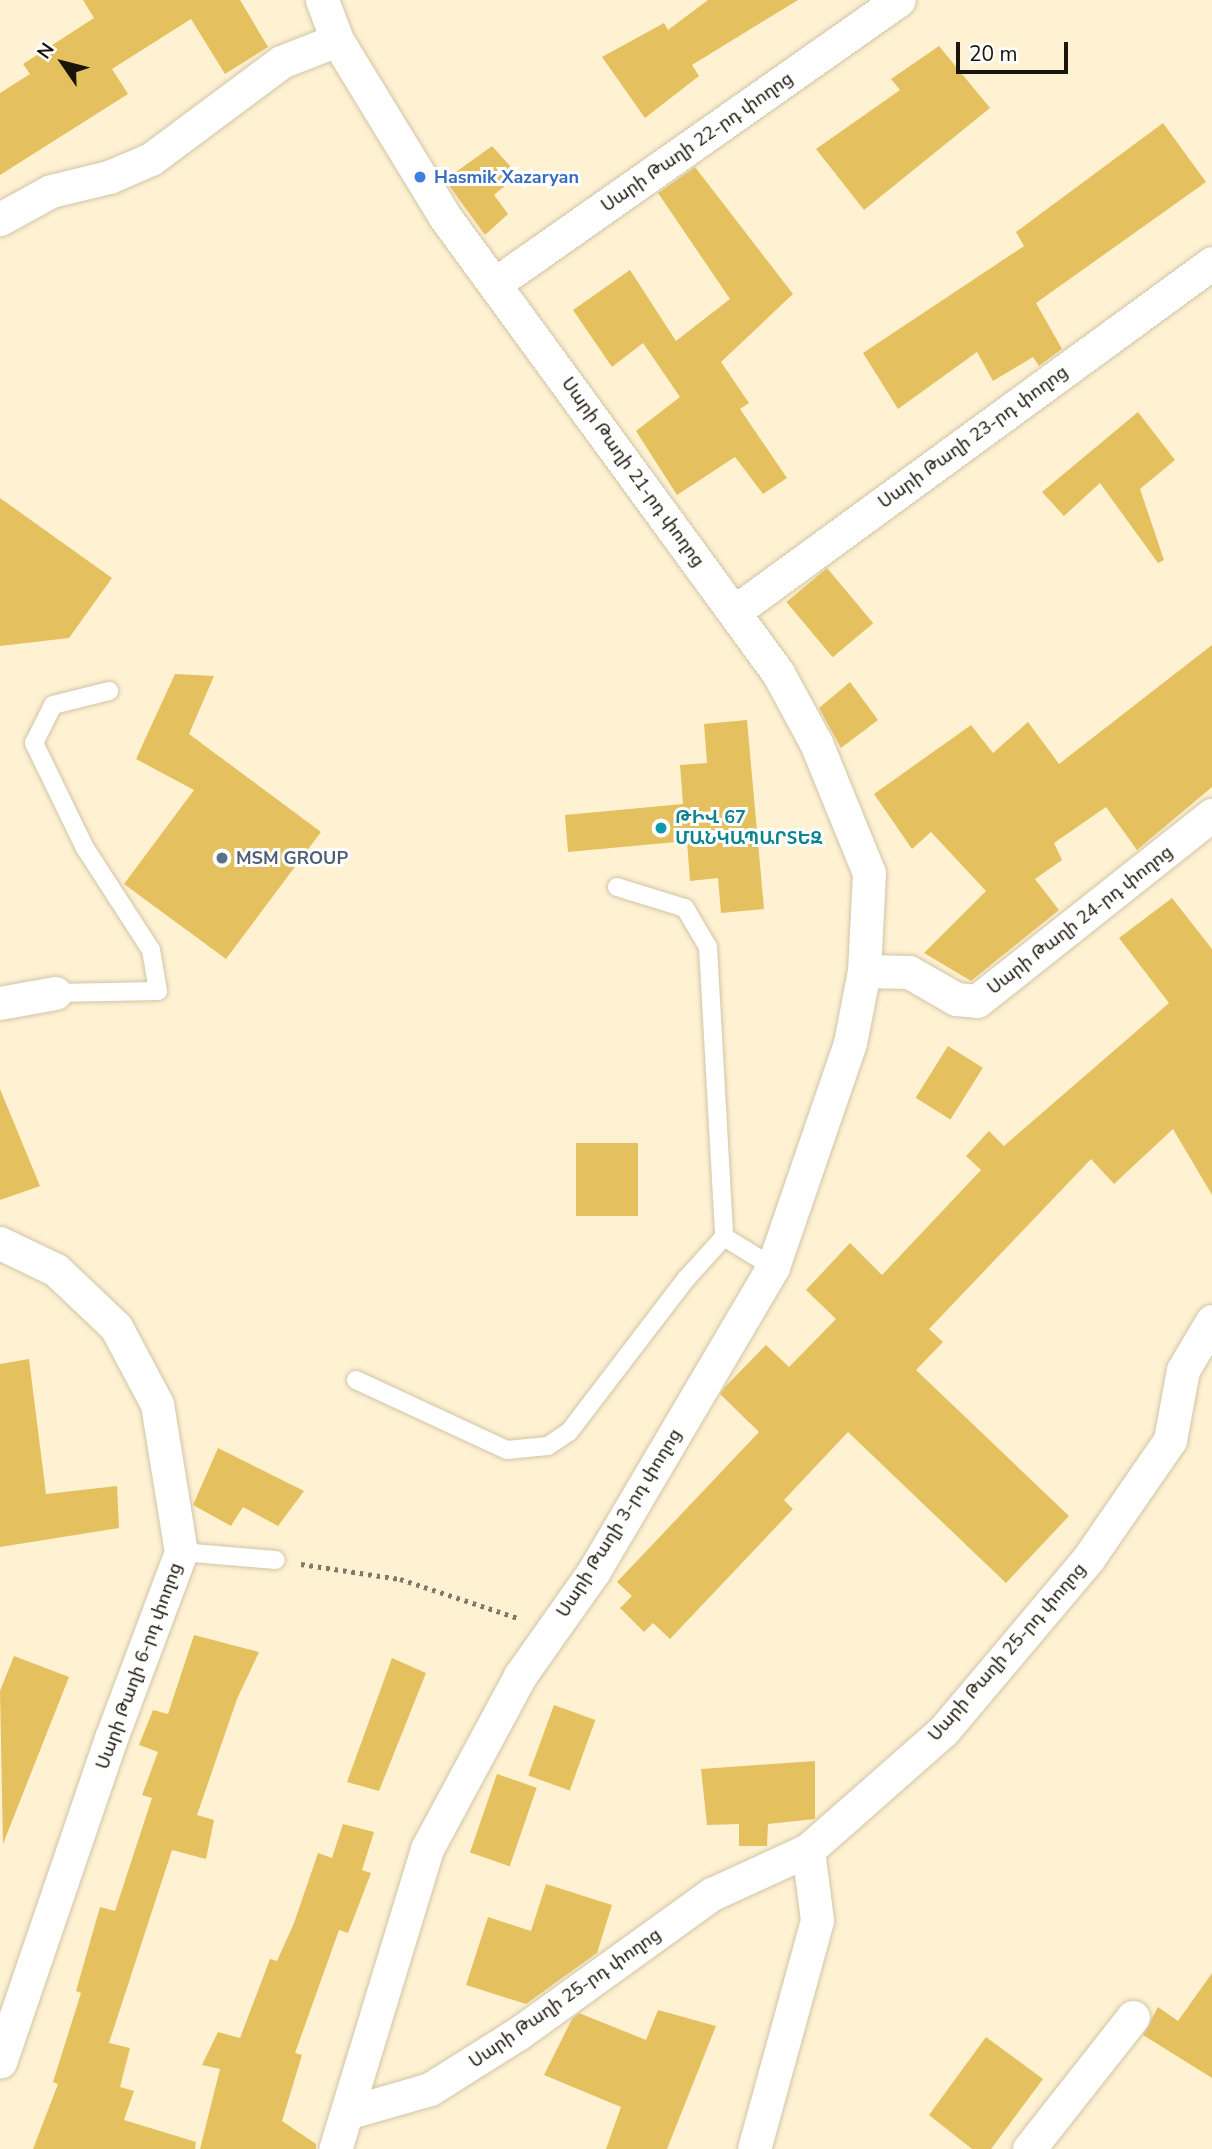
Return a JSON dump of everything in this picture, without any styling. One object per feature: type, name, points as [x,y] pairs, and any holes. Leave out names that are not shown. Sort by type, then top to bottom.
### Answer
[{"type":"street","name":"Սարի Թաղի 21-րդ փողոց","points":[[322,0],[337,40],[445,216],[778,673],[816,743],[869,873],[864,971]]},
{"type":"street","name":"Սարի Թաղի 22-րդ փողոց","points":[[496,284],[898,0]]},
{"type":"street","points":[[0,219],[51,191],[109,177],[151,159],[281,62],[337,40]]},
{"type":"street","name":"Սարի Թաղի 23-րդ փողոց","points":[[734,612],[1212,263]]},
{"type":"street","name":"Սարի Թաղի 24-րդ փողոց","points":[[864,971],[909,972],[956,999],[977,1001],[1212,815]]},
{"type":"street","name":"Սարի Թաղի 3-րդ փողոց","points":[[335,2149],[427,1849],[520,1676],[594,1571],[773,1267],[850,1043],[864,971]]},
{"type":"street","points":[[0,1003],[55,993]]},
{"type":"street","name":"Սարի Թաղի 6-րդ փողոց","points":[[0,1243],[56,1270],[116,1327],[157,1404],[181,1552],[111,1738],[0,2062]]},
{"type":"street","name":"Սարի Թաղի 25-րդ փողոց","points":[[347,2113],[430,2089],[519,2033],[712,1894],[808,1850],[944,1730],[1088,1559],[1170,1440],[1183,1370],[1212,1321]]},
{"type":"street","points":[[754,2149],[817,1920],[808,1850]]},
{"type":"street","points":[[1044,2140],[1133,2017]]},
{"type":"lane","points":[[55,993],[158,991],[150,950],[85,849],[34,743],[53,705],[109,691]]},
{"type":"lane","points":[[356,1380],[507,1450],[548,1447],[569,1432],[686,1279],[724,1237],[708,947],[685,908],[617,887]]},
{"type":"lane","points":[[724,1237],[773,1267]]},
{"type":"lane","points":[[181,1552],[276,1560]]},
{"type":"path","points":[[276,1560],[400,1578],[518,1617],[520,1676]]},
{"type":"building","points":[[83,0],[240,0],[268,47],[225,74],[191,19],[112,69],[128,94],[0,175],[0,93],[30,74],[23,64],[94,18]]},
{"type":"building","points":[[708,0],[798,0],[692,65],[699,76],[645,118],[602,57],[664,23],[668,30]]},
{"type":"building","points":[[939,46],[990,108],[864,210],[816,149],[900,90],[891,79]]},
{"type":"building","points":[[1163,123],[1206,182],[1036,303],[1062,349],[1039,366],[1033,357],[993,381],[977,352],[898,409],[863,353],[1024,246],[1016,232]]},
{"type":"building","points":[[492,146],[518,175],[494,195],[508,214],[485,235],[445,180]]},
{"type":"building","points":[[695,167],[793,294],[721,362],[749,403],[740,409],[787,478],[763,494],[735,457],[677,495],[636,431],[680,397],[643,343],[612,367],[573,310],[630,270],[676,341],[730,299],[658,193]]},
{"type":"building","points":[[1138,412],[1175,460],[1140,489],[1164,560],[1158,563],[1100,483],[1064,516],[1042,492]]},
{"type":"building","points":[[0,498],[112,578],[69,638],[0,646]]},
{"type":"building","points":[[827,568],[873,623],[833,657],[786,602]]},
{"type":"building","points":[[1212,645],[1212,787],[1137,850],[1106,807],[1054,843],[1062,860],[1035,879],[1059,910],[971,981],[924,953],[986,891],[931,832],[912,849],[874,794],[971,725],[993,753],[1028,722],[1059,764]]},
{"type":"building","name":"MSM GROUP","points":[[175,674],[214,676],[189,734],[321,832],[226,959],[124,884],[194,790],[136,759]]},
{"type":"building","points":[[850,682],[878,720],[841,748],[819,708]]},
{"type":"building","name":"ԹԻՎ 67 ՄԱՆԿԱՊԱՐՏԵԶ","points":[[747,720],[764,909],[721,913],[718,878],[690,881],[687,841],[568,852],[565,815],[683,804],[680,765],[707,763],[704,724]]},
{"type":"building","points":[[1172,898],[1212,949],[1212,1195],[1173,1129],[1114,1184],[1091,1159],[929,1329],[943,1342],[916,1370],[1069,1516],[1006,1583],[848,1432],[784,1500],[793,1509],[670,1639],[653,1623],[644,1632],[620,1608],[632,1596],[617,1582],[759,1432],[720,1394],[724,1388],[766,1345],[789,1367],[836,1319],[806,1290],[850,1243],[882,1275],[981,1170],[966,1156],[989,1131],[1004,1146],[1169,1003],[1119,938]]},
{"type":"building","points":[[948,1046],[983,1068],[950,1119],[916,1098]]},
{"type":"building","points":[[0,1089],[40,1186],[0,1200]]},
{"type":"building","points":[[576,1143],[638,1143],[638,1216],[576,1216]]},
{"type":"building","points":[[29,1359],[46,1494],[117,1486],[119,1528],[0,1547],[0,1364]]},
{"type":"building","points":[[218,1448],[304,1491],[278,1526],[243,1507],[231,1526],[193,1505]]},
{"type":"building","points":[[194,1635],[259,1652],[237,1699],[197,1815],[214,1820],[206,1859],[172,1850],[109,2043],[130,2048],[120,2087],[134,2091],[124,2120],[196,2142],[195,2149],[33,2149],[58,2084],[53,2082],[81,1993],[76,1991],[100,1907],[115,1911],[152,1798],[142,1795],[158,1752],[139,1745],[153,1710],[168,1714]]},
{"type":"building","points":[[14,1656],[69,1677],[3,1844],[0,1691]]},
{"type":"building","points":[[392,1658],[426,1673],[379,1791],[347,1782]]},
{"type":"building","points":[[554,1705],[595,1720],[570,1791],[528,1775]]},
{"type":"building","points":[[815,1761],[815,1819],[768,1824],[767,1846],[739,1846],[739,1824],[707,1825],[701,1769]]},
{"type":"building","points":[[497,1774],[537,1788],[510,1866],[470,1852]]},
{"type":"building","points":[[343,1824],[374,1832],[362,1870],[371,1873],[348,1933],[339,1930],[295,2053],[302,2055],[282,2121],[316,2144],[316,2149],[200,2149],[220,2069],[202,2065],[218,2032],[240,2038],[270,1959],[277,1961],[294,1923],[318,1853],[332,1858]]},
{"type":"building","points":[[546,1884],[612,1905],[597,1953],[526,2004],[466,1985],[488,1917],[531,1931]]},
{"type":"building","points":[[1212,1973],[1212,2078],[1143,2035],[1158,2007],[1178,2021]]},
{"type":"building","points":[[658,2010],[716,2026],[667,2149],[606,2149],[621,2107],[544,2075],[572,2019],[579,2013],[646,2040]]},
{"type":"building","points":[[986,2037],[1043,2079],[991,2149],[972,2149],[929,2115]]},
{"type":"place","name":"Hasmik Xazaryan","points":[[420,177]]},
{"type":"place","name":"ԹԻՎ 67 ՄԱՆԿԱՊԱՐՏԵԶ","points":[[661,828]]},
{"type":"place","name":"MSM GROUP","points":[[222,858]]}]
